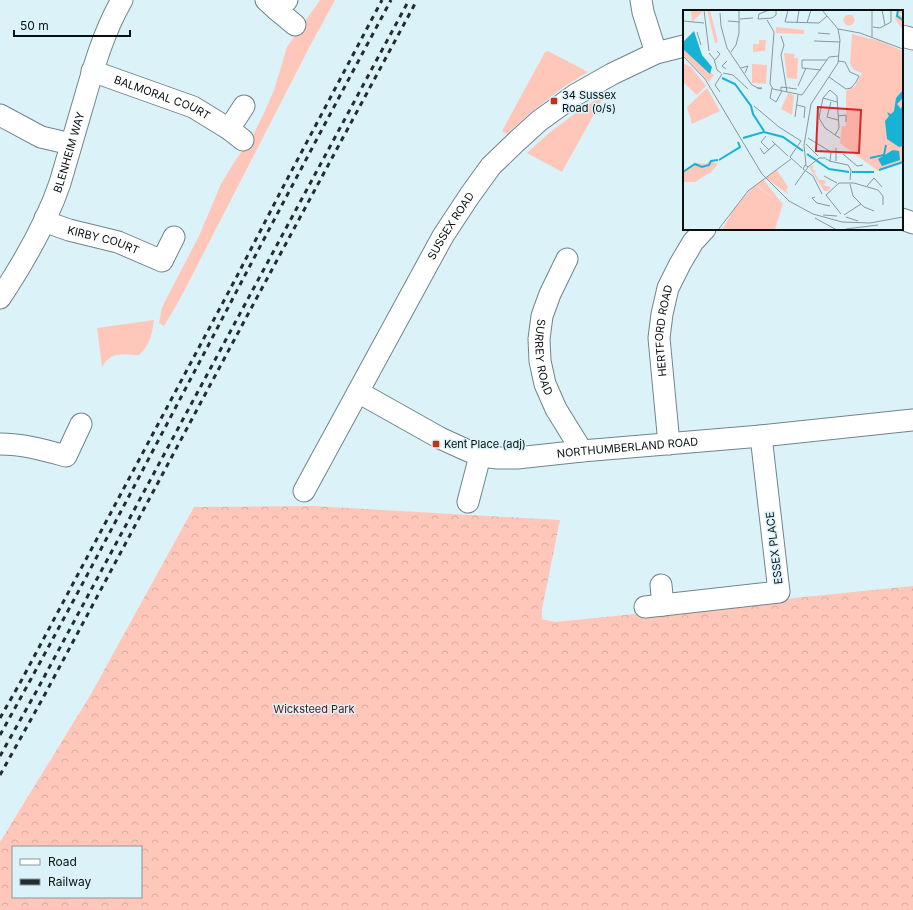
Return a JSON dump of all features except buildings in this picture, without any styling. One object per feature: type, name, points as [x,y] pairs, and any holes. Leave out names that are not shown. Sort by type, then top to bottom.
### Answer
[{"type":"street","name":"BLENHEIM WAY","points":[[0,298],[27,253],[54,201],[92,72],[104,38],[122,0]]},
{"type":"street","points":[[641,0],[642,12],[656,54]]},
{"type":"street","points":[[277,3],[295,26]]},
{"type":"street","points":[[903,36],[913,39]]},
{"type":"street","name":"SUSSEX ROAD","points":[[304,491],[443,236],[491,166],[539,122],[575,95],[612,74],[656,54],[683,46]]},
{"type":"street","name":"BALMORAL COURT","points":[[92,72],[193,107],[236,134],[244,106]]},
{"type":"street","points":[[0,115],[41,137],[71,144]]},
{"type":"street","name":"KIRBY COURT","points":[[45,218],[52,224],[69,230],[118,242],[169,264],[174,237]]},
{"type":"street","points":[[903,219],[913,223]]},
{"type":"street","name":"HERTFORD ROAD","points":[[669,444],[659,338],[662,314],[668,288],[680,264],[693,242],[704,230]]},
{"type":"street","name":"SURREY ROAD","points":[[567,259],[550,294],[542,316],[539,339],[540,361],[545,384],[556,409],[582,451]]},
{"type":"street","name":"NORTHUMBERLAND ROAD","points":[[358,392],[440,438],[480,456],[498,458],[517,458],[761,436],[913,420]]},
{"type":"street","points":[[0,444],[39,448],[71,459],[80,424]]},
{"type":"street","name":"ESSEX PLACE","points":[[661,585],[654,606],[779,592],[761,436]]},
{"type":"street","points":[[468,502],[480,456]]},
{"type":"green space","points":[[320,0],[335,0],[180,299],[164,326],[159,323],[162,307],[199,236],[221,184],[253,135],[264,113],[274,90],[287,47]]},
{"type":"green space","points":[[548,51],[588,72],[565,86],[530,113],[507,134],[502,131],[545,52]]},
{"type":"green space","points":[[602,96],[603,98],[562,172],[527,153],[549,133]]},
{"type":"green space","points":[[154,320],[150,339],[146,347],[139,355],[113,356],[109,358],[102,367],[97,328]]},
{"type":"green space","name":"Wicksteed Park","points":[[313,506],[560,520],[542,609],[542,619],[555,622],[913,586],[913,910],[0,910],[0,842],[91,694],[194,507]]},
{"type":"railway","points":[[0,718],[236,278],[382,0]]},
{"type":"railway","points":[[0,735],[106,540],[391,0]]},
{"type":"railway","points":[[0,756],[36,692],[409,0]]},
{"type":"railway","points":[[0,775],[44,696],[417,0]]},
{"type":"place","name":"34 Sussex Road (o/s)","points":[[554,101]]},
{"type":"place","name":"Kent Place (adj)","points":[[436,444]]}]
